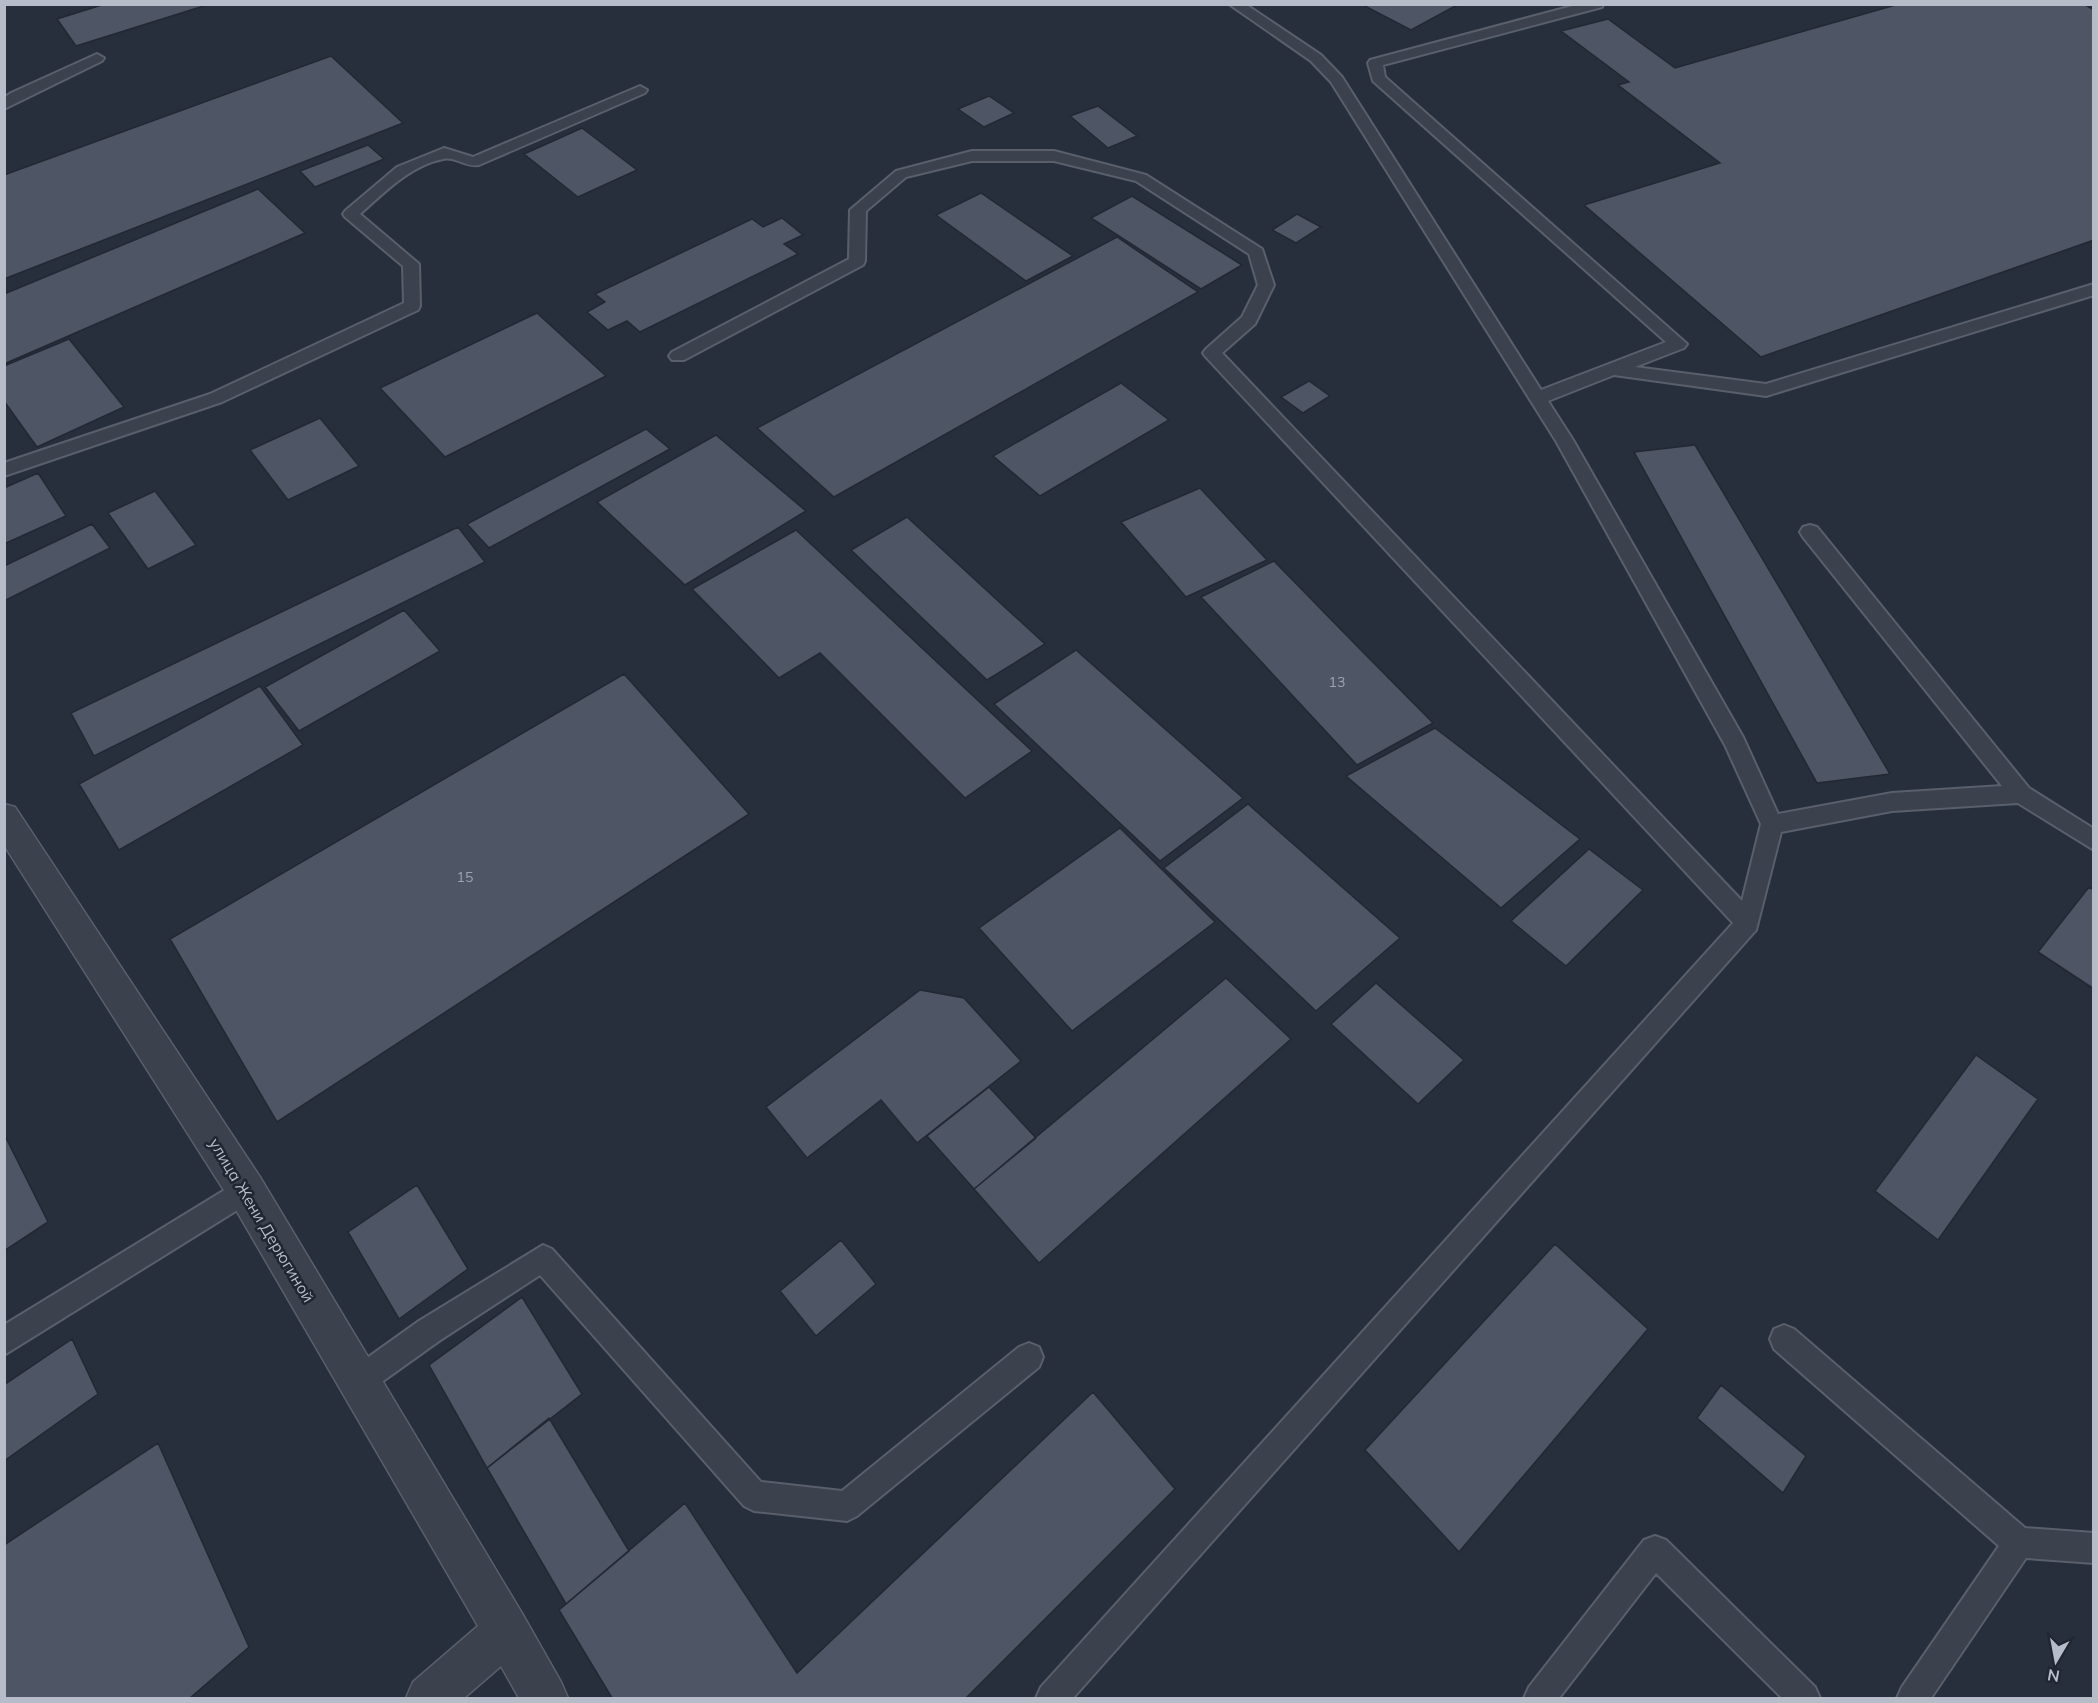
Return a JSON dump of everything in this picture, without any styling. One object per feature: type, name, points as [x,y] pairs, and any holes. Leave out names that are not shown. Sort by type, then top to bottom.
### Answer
[{"type":"street","name":"улица Жени Дерюгиной","points":[[4,817],[246,1190],[545,1698]]},
{"type":"street","points":[[429,1698],[507,1631]]},
{"type":"lane","points":[[1052,1698],[1748,923],[1772,824],[1735,742],[1538,398],[1336,80],[1316,58],[1235,4]]},
{"type":"lane","points":[[1538,398],[1678,344],[1378,78],[1375,63],[1597,4]]},
{"type":"lane","points":[[4,105],[16,96],[97,58]]},
{"type":"lane","points":[[4,470],[216,398],[412,306],[411,264],[351,214],[402,170],[444,153],[474,162],[640,90]]},
{"type":"lane","points":[[678,356],[857,261],[858,210],[901,174],[972,156],[1054,156],[1142,177],[1256,252],[1266,285],[1249,320],[1212,353],[1748,923]]},
{"type":"lane","points":[[1612,370],[1766,390],[2094,289]]},
{"type":"lane","points":[[1810,532],[2021,794],[2094,841]]},
{"type":"lane","points":[[1772,824],[1892,802],[2021,794]]},
{"type":"lane","points":[[4,1341],[246,1190]]},
{"type":"lane","points":[[359,1381],[429,1331],[543,1258],[754,1496],[847,1506],[1029,1357]]},
{"type":"lane","points":[[1784,1339],[2019,1543],[2094,1548]]},
{"type":"lane","points":[[1913,1698],[2019,1543]]},
{"type":"lane","points":[[1540,1698],[1655,1551],[1804,1698]]},
{"type":"building","points":[[105,4],[210,4],[76,46],[57,19]]},
{"type":"building","points":[[1361,4],[1459,4],[1411,30]]},
{"type":"building","points":[[1899,4],[2084,4],[2094,10],[2094,240],[1761,357],[1584,205],[1720,163],[1618,85],[1629,82],[1561,31],[1608,19],[1675,68]]},
{"type":"building","points":[[331,56],[403,123],[4,279],[4,175]]},
{"type":"building","points":[[989,96],[1014,113],[984,127],[958,109]]},
{"type":"building","points":[[1098,106],[1137,136],[1108,148],[1070,116]]},
{"type":"building","points":[[582,128],[637,170],[578,197],[524,154]]},
{"type":"building","points":[[368,145],[384,159],[315,187],[300,171]]},
{"type":"building","points":[[258,189],[305,233],[4,364],[4,294]]},
{"type":"building","points":[[981,193],[1073,256],[1026,281],[936,215]]},
{"type":"building","points":[[1132,196],[1242,265],[1201,289],[1091,218]]},
{"type":"building","points":[[1297,214],[1321,227],[1296,243],[1272,230]]},
{"type":"building","points":[[782,218],[803,235],[784,244],[798,254],[640,332],[627,321],[608,330],[587,312],[605,302],[595,294],[752,219],[763,227]]},
{"type":"building","points":[[1117,237],[1198,292],[834,497],[757,428]]},
{"type":"building","points":[[537,313],[606,376],[445,457],[380,388]]},
{"type":"building","points":[[69,339],[124,407],[37,447],[4,401],[4,366]]},
{"type":"building","points":[[1309,381],[1330,396],[1303,413],[1281,397]]},
{"type":"building","points":[[1121,383],[1169,420],[1040,496],[993,456]]},
{"type":"building","points":[[320,418],[359,466],[288,500],[250,450]]},
{"type":"building","points":[[646,429],[670,449],[489,548],[467,524]]},
{"type":"building","points":[[716,435],[806,511],[685,585],[597,502]]},
{"type":"building","points":[[1695,445],[1890,774],[1817,783],[1634,452]]},
{"type":"building","points":[[38,473],[66,516],[4,544],[4,488]]},
{"type":"building","points":[[1200,488],[1267,560],[1186,597],[1121,522]]},
{"type":"building","points":[[155,491],[196,545],[148,569],[108,513]]},
{"type":"building","points":[[907,517],[1045,644],[987,680],[851,550]]},
{"type":"building","points":[[92,524],[110,548],[4,601],[4,566]]},
{"type":"building","points":[[458,527],[485,562],[94,756],[71,713]]},
{"type":"building","points":[[796,530],[1032,751],[965,798],[820,653],[779,678],[692,589]]},
{"type":"building","points":[[1274,561],[1433,723],[1357,765],[1201,597]]},
{"type":"building","points":[[404,610],[440,651],[299,731],[265,687]]},
{"type":"building","points":[[1076,650],[1243,798],[1160,861],[994,704]]},
{"type":"building","points":[[624,674],[749,814],[277,1122],[170,939]]},
{"type":"building","points":[[260,686],[303,745],[119,850],[79,784]]},
{"type":"building","points":[[1435,728],[1580,839],[1501,908],[1346,776]]},
{"type":"building","points":[[1248,804],[1400,938],[1316,1011],[1164,868]]},
{"type":"building","points":[[1120,828],[1215,922],[1072,1031],[979,928]]},
{"type":"building","points":[[1589,849],[1643,890],[1566,966],[1511,921]]},
{"type":"building","points":[[2089,887],[2094,890],[2094,989],[2038,952]]},
{"type":"building","points":[[1226,978],[1291,1039],[1039,1263],[974,1189]]},
{"type":"building","points":[[1376,983],[1464,1060],[1418,1104],[1331,1024]]},
{"type":"building","points":[[920,990],[964,998],[1021,1061],[917,1143],[881,1100],[807,1158],[766,1107]]},
{"type":"building","points":[[1976,1055],[2038,1099],[1938,1240],[1875,1191]]},
{"type":"building","points":[[989,1087],[1036,1138],[974,1189],[927,1136]]},
{"type":"building","points":[[4,1134],[48,1222],[4,1251]]},
{"type":"building","points":[[417,1185],[468,1269],[399,1319],[348,1232]]},
{"type":"building","points":[[841,1240],[876,1284],[816,1336],[780,1291]]},
{"type":"building","points":[[1555,1244],[1648,1329],[1459,1552],[1365,1450]]},
{"type":"building","points":[[522,1297],[582,1394],[487,1468],[429,1365]]},
{"type":"building","points":[[72,1339],[98,1394],[4,1461],[4,1385]]},
{"type":"building","points":[[1721,1385],[1806,1456],[1783,1493],[1697,1418]]},
{"type":"building","points":[[1093,1392],[1175,1489],[966,1698],[612,1698],[559,1610],[685,1503],[797,1673]]},
{"type":"building","points":[[549,1418],[629,1551],[566,1604],[487,1468]]},
{"type":"building","points":[[158,1443],[249,1647],[190,1698],[4,1698],[4,1545]]}]
